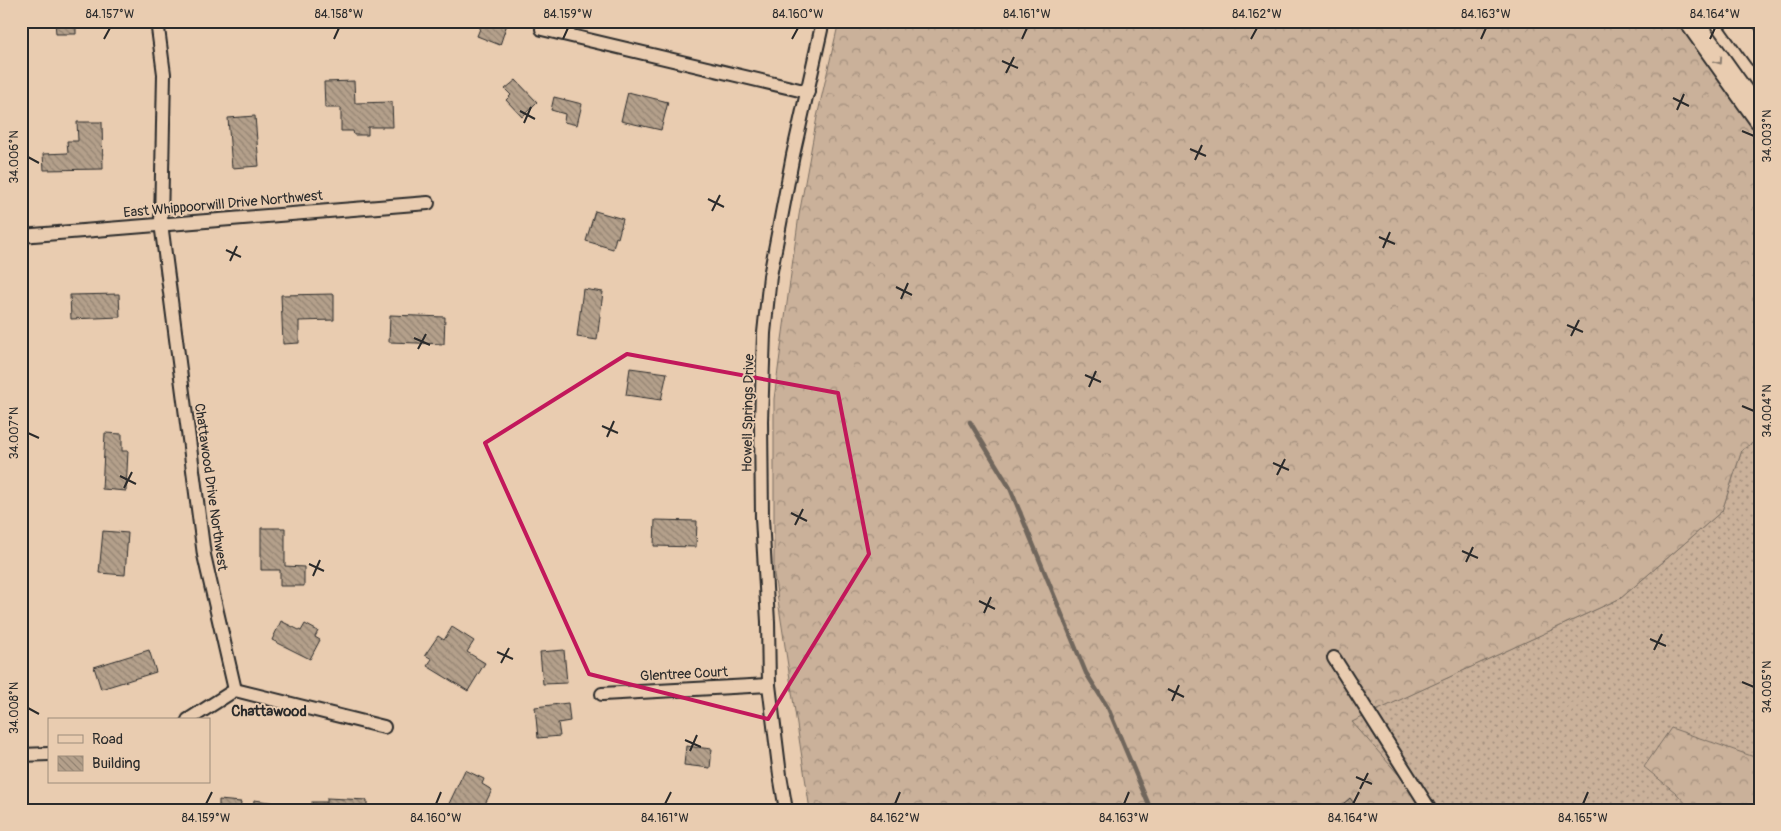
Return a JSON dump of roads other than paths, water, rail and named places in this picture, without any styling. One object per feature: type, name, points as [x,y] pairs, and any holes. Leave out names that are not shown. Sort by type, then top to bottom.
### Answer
[{"type":"highway","points":[[1691,21],[1760,118]]},
{"type":"highway","points":[[1735,21],[1760,56]]},
{"type":"street","name":"Chattawood Drive Northwest","points":[[157,21],[164,74],[161,223],[204,555],[236,690]]},
{"type":"street","name":"Howell Springs Drive","points":[[786,810],[769,685],[768,622],[762,518],[761,421],[764,333],[770,276],[793,155],[822,21]]},
{"type":"street","points":[[542,29],[808,92]]},
{"type":"street","name":"East Whippoorwill Drive Northwest","points":[[21,236],[161,223],[428,203]]},
{"type":"street","points":[[1334,658],[1430,810]]},
{"type":"street","name":"Glentree Court","points":[[602,694],[769,685]]},
{"type":"street","points":[[191,718],[236,690],[384,727]]},
{"type":"street","points":[[21,755],[48,754]]},
{"type":"waterway","points":[[970,422],[1010,488],[1086,673],[1108,708],[1151,810]]},
{"type":"district","name":"Chattawood","points":[[269,711]]}]
